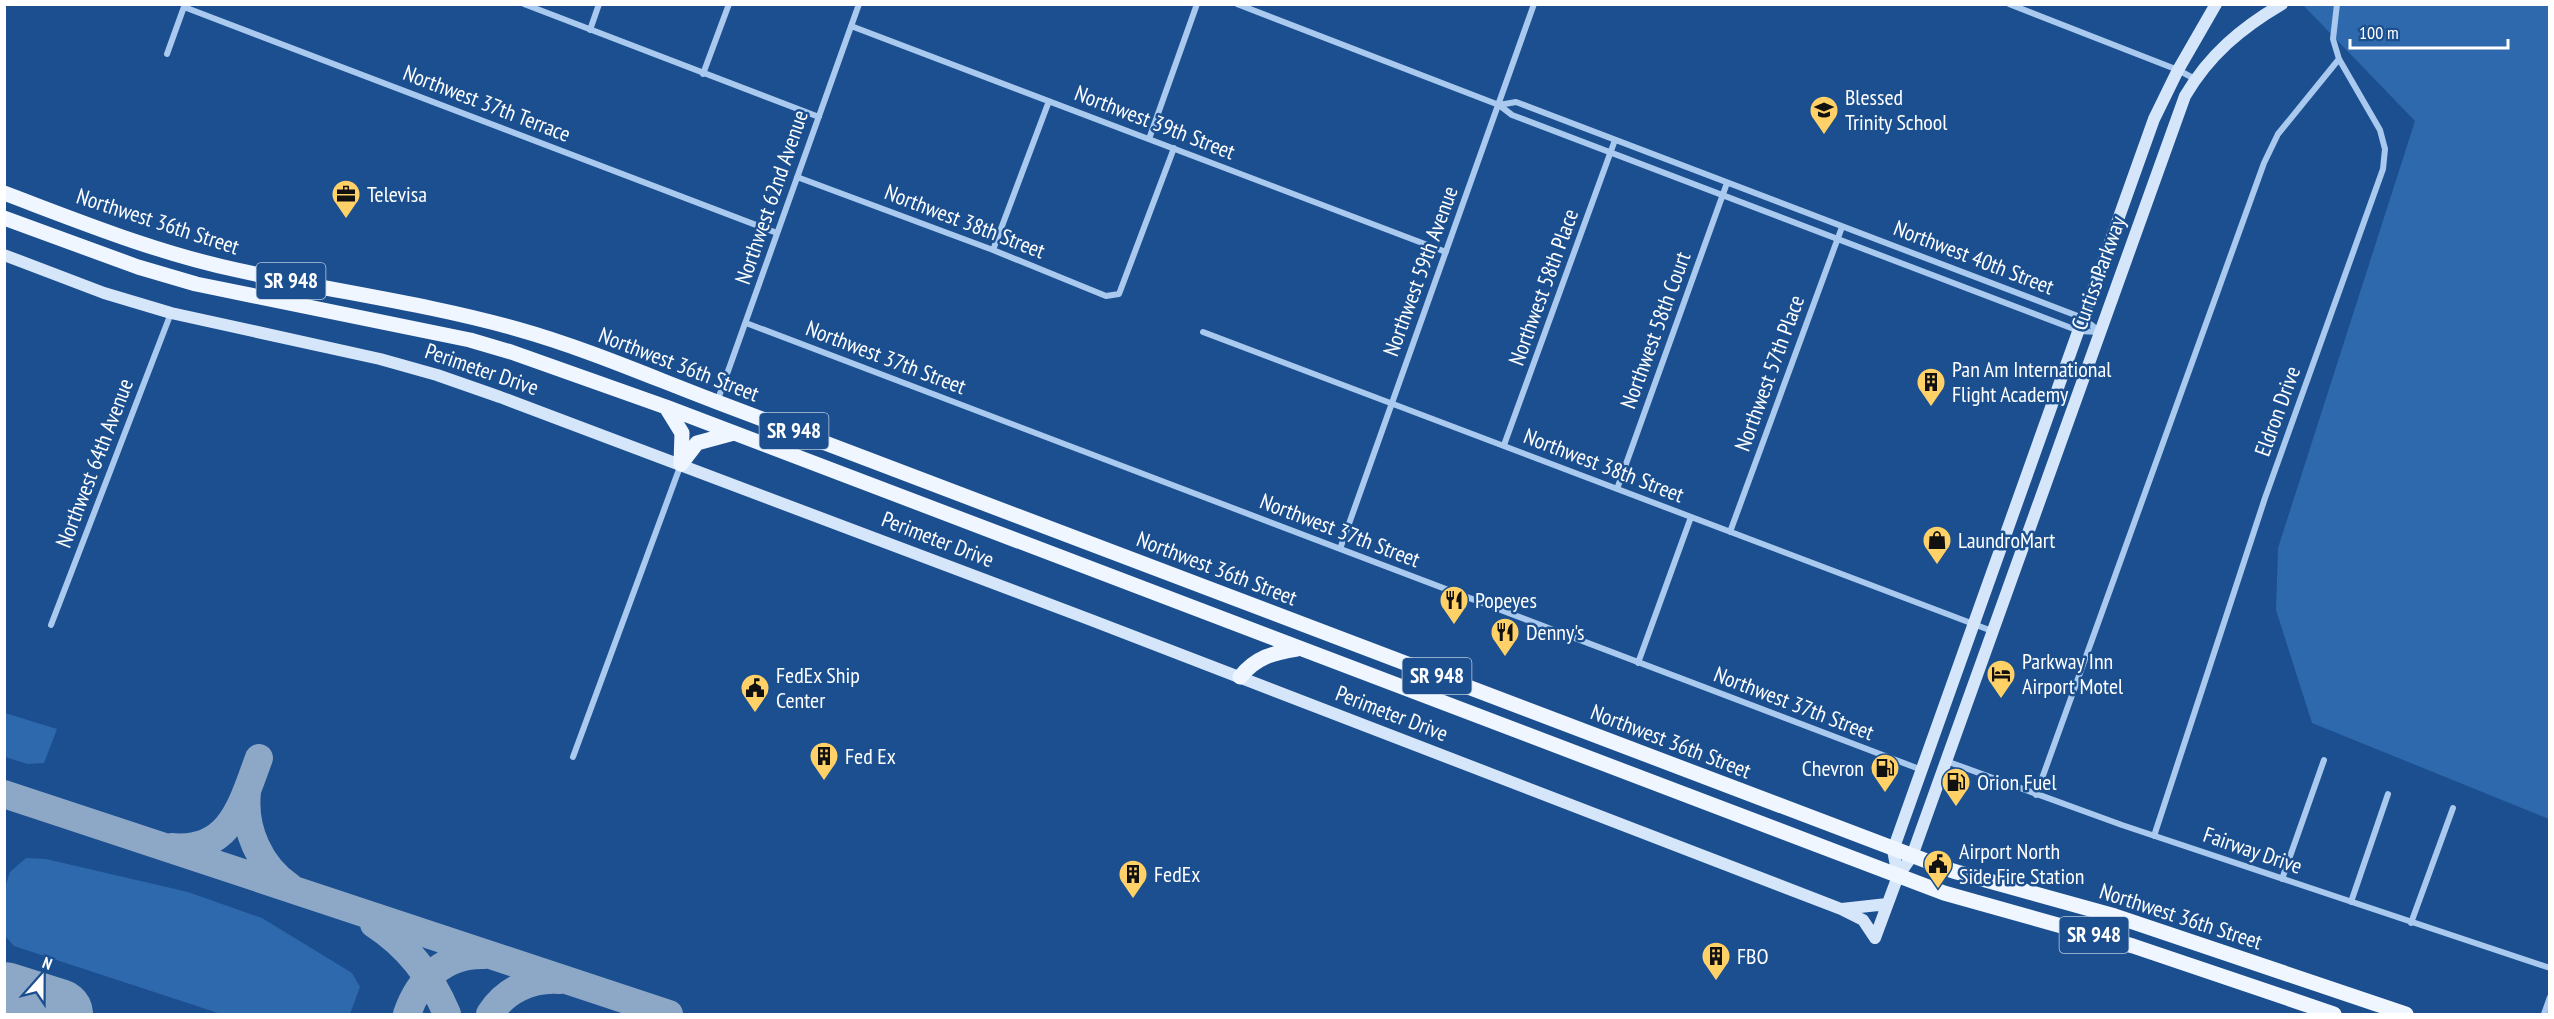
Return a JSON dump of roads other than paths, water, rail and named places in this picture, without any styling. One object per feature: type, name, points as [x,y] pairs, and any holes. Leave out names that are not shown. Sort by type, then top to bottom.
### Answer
[{"type":"main road","name":"Northwest 36th Street","points":[[4,193],[165,252],[237,270],[475,317],[531,333],[1893,850],[1986,882],[2115,916],[2406,1014]]},
{"type":"main road","name":"Northwest 36th Street","points":[[4,218],[167,276],[234,293],[470,340],[512,352],[666,407],[1962,900],[2150,951],[2334,1014]]},
{"type":"main road","points":[[103,255],[111,233]]},
{"type":"main road","points":[[470,340],[475,317]]},
{"type":"main road","points":[[666,407],[682,434],[681,464]]},
{"type":"main road","points":[[681,464],[696,443],[734,433]]},
{"type":"main road","points":[[1009,538],[1017,516]]},
{"type":"main road","points":[[1229,622],[1253,617],[1263,610],[1267,622],[1280,642]]},
{"type":"main road","points":[[1240,677],[1253,663],[1266,655],[1298,648]]},
{"type":"main road","points":[[1419,694],[1434,692],[1455,683]]},
{"type":"main road","points":[[1515,730],[1530,726],[1574,743],[1610,743],[1609,757],[1619,770]]},
{"type":"street","points":[[524,4],[819,117]]},
{"type":"street","points":[[590,30],[599,4]]},
{"type":"street","points":[[703,74],[729,4]]},
{"type":"street","name":"Northwest 62nd Avenue","points":[[717,402],[859,4]]},
{"type":"street","points":[[1149,139],[1197,4]]},
{"type":"street","name":"Northwest 40th Street","points":[[1237,4],[1499,105],[1512,116],[2079,331],[2099,332]]},
{"type":"street","name":"Northwest 59th Avenue","points":[[1340,549],[1534,4]]},
{"type":"street","points":[[2009,4],[2178,70],[2195,79]]},
{"type":"street","name":"Curtiss Parkway","points":[[1893,850],[2154,119],[2178,70],[2216,4]]},
{"type":"street","name":"Curtiss Parkway","points":[[1875,938],[1898,876],[1912,856],[2177,116],[2195,79],[2224,44],[2241,30],[2282,4]]},
{"type":"street","name":"Eldron Drive","points":[[2154,836],[2265,498],[2383,169],[2385,149],[2380,129],[2339,59],[2333,39],[2337,4]]},
{"type":"street","points":[[167,54],[184,6]]},
{"type":"street","name":"Northwest 37th Terrace","points":[[184,6],[777,233]]},
{"type":"street","name":"Northwest 39th Street","points":[[851,26],[1446,252]]},
{"type":"street","points":[[2036,795],[2264,164],[2278,134],[2339,59]]},
{"type":"street","points":[[993,250],[1048,101]]},
{"type":"street","name":"Northwest 40th Street","points":[[1499,105],[1516,102],[2083,318],[2099,332]]},
{"type":"street","name":"Northwest 58th Place","points":[[1504,446],[1615,140]]},
{"type":"street","name":"Northwest 38th Street","points":[[797,177],[993,250],[1106,296],[1119,294],[1174,148]]},
{"type":"street","name":"Northwest 58th Court","points":[[1617,489],[1727,183]]},
{"type":"street","name":"Northwest 57th Place","points":[[1730,532],[1842,226]]},
{"type":"street","name":"Perimeter Drive","points":[[4,255],[104,293],[171,314],[380,359],[437,375],[681,464],[1841,909],[1863,920],[1875,938]]},
{"type":"street","name":"Northwest 64th Avenue","points":[[51,625],[171,314]]},
{"type":"street","name":"Northwest 37th Street","points":[[746,323],[1922,770]]},
{"type":"street","name":"Northwest 38th Street","points":[[1203,332],[1992,631]]},
{"type":"street","points":[[573,757],[681,464]]},
{"type":"street","points":[[1638,663],[1691,517]]},
{"type":"street","points":[[2282,879],[2324,759]]},
{"type":"street","name":"Fairway Drive","points":[[1946,760],[2036,795],[2154,836],[2550,968]]},
{"type":"street","points":[[2351,902],[2388,794]]},
{"type":"street","points":[[2411,922],[2453,808]]},
{"type":"street","points":[[1893,850],[1898,876]]},
{"type":"street","name":"Perimeter Drive","points":[[1841,909],[1887,904]]},
{"type":"street","points":[[2544,1014],[2550,997]]},
{"type":"place","name":"Blessed Trinity School","points":[[1824,136]]},
{"type":"place","name":"Televisa","points":[[346,220]]},
{"type":"place","name":"Pan Am International Flight Academy","points":[[1931,408]]},
{"type":"place","name":"LaundroMart","points":[[1937,566]]},
{"type":"place","name":"Popeyes","points":[[1454,626]]},
{"type":"place","name":"Denny's","points":[[1505,658]]},
{"type":"place","name":"Parkway Inn Airport Motel","points":[[2001,700]]},
{"type":"place","name":"FedEx Ship Center","points":[[755,714]]},
{"type":"place","name":"Fed Ex","points":[[824,782]]},
{"type":"place","name":"Chevron","points":[[1885,794]]},
{"type":"place","name":"Orion Fuel","points":[[1956,808]]},
{"type":"place","name":"Airport North Side Fire Station","points":[[1938,890]]},
{"type":"place","name":"FedEx","points":[[1133,900]]},
{"type":"place","name":"FBO","points":[[1716,982]]}]
